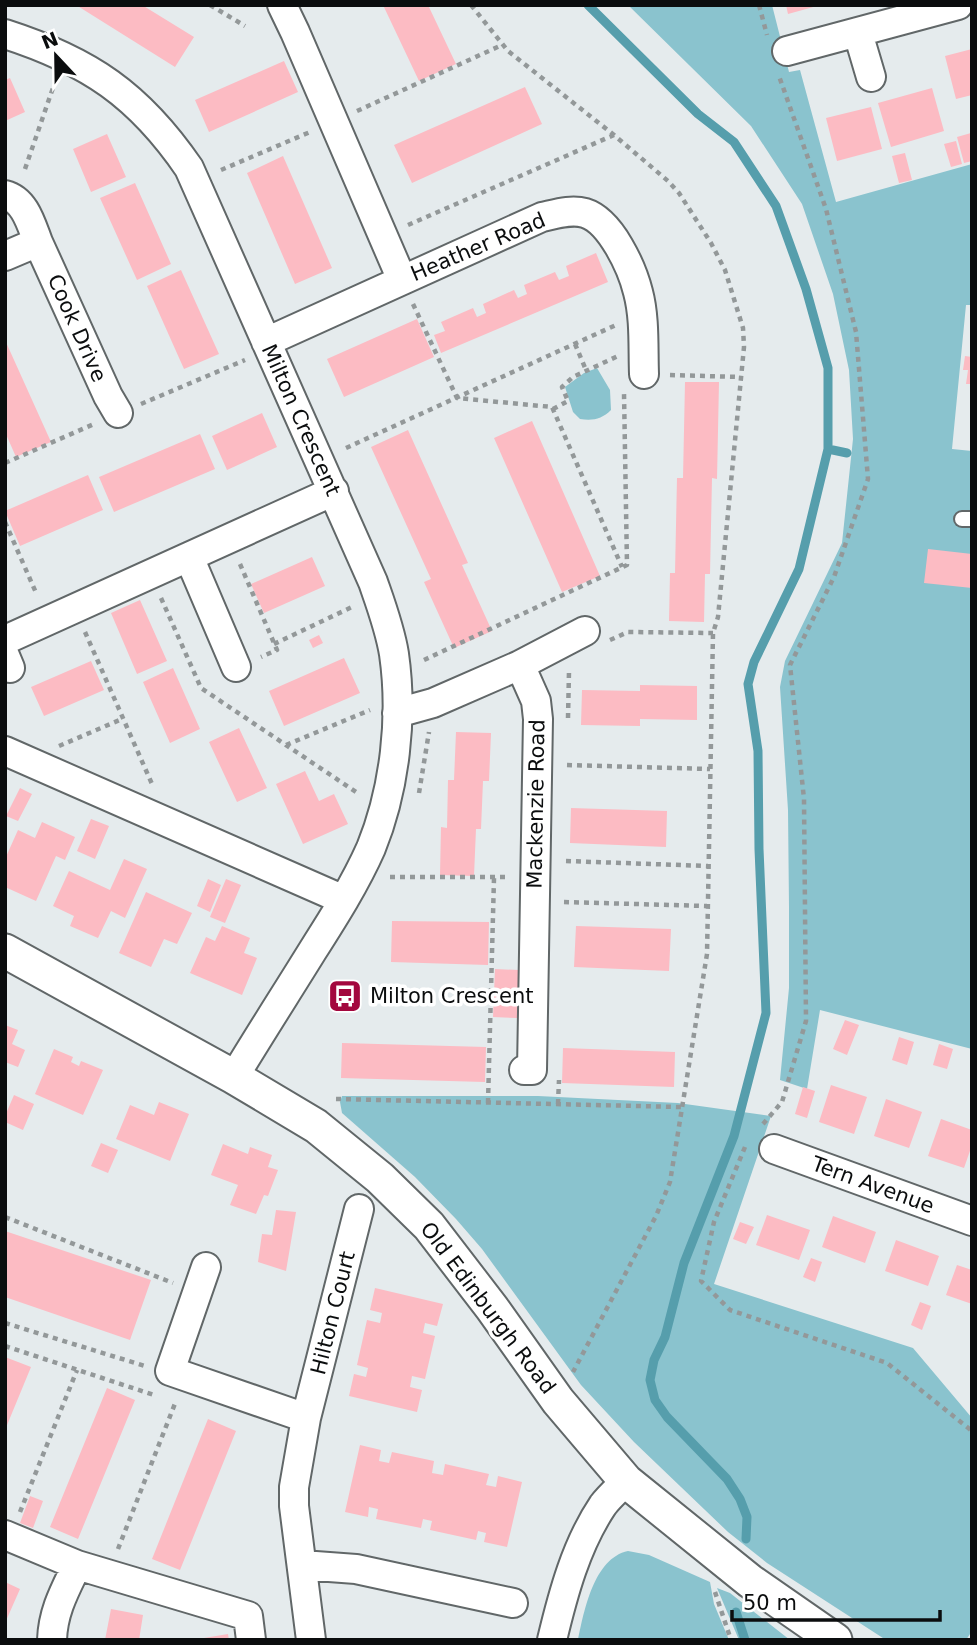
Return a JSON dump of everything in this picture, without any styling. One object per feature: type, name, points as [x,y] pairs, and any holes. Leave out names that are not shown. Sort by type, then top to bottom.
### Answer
[{"type":"street","name":"Heather Road","points":[[282,5],[401,280]]},
{"type":"street","points":[[787,51],[958,5]]},
{"type":"street","points":[[858,33],[871,77]]},
{"type":"street","name":"Milton Crescent","points":[[5,34],[70,59],[107,79],[140,106],[189,168],[253,345],[334,491],[373,582],[386,619],[394,654],[379,714],[394,754],[387,799],[371,847],[344,900],[234,1077]]},
{"type":"street","name":"Cook Drive","points":[[5,195],[23,206],[118,413]]},
{"type":"street","name":"Heather Road","points":[[253,345],[542,217],[566,212],[585,213],[603,224],[610,233],[638,292],[634,374]]},
{"type":"street","points":[[5,256],[38,242]]},
{"type":"street","points":[[5,640],[334,491]]},
{"type":"street","points":[[189,557],[236,667]]},
{"type":"street","points":[[379,714],[433,703],[520,665],[595,637]]},
{"type":"street","name":"Mackenzie Road","points":[[520,665],[536,701],[538,719],[532,1070],[524,1070]]},
{"type":"street","points":[[5,751],[344,900]]},
{"type":"street","name":"Old Edinburgh Road","points":[[5,951],[234,1077],[316,1126],[380,1178],[429,1226],[558,1401],[626,1481],[750,1581],[835,1640]]},
{"type":"street","name":"Tern Avenue","points":[[767,1139],[972,1221]]},
{"type":"street","name":"Hilton Court","points":[[311,1640],[294,1487],[306,1418],[359,1209]]},
{"type":"street","points":[[206,1267],[170,1371],[306,1418]]},
{"type":"street","points":[[552,1640],[562,1597],[587,1533],[604,1504],[626,1481]]},
{"type":"street","points":[[8,1535],[78,1565],[248,1616],[251,1640]]},
{"type":"street","points":[[52,1640],[52,1624],[58,1603],[78,1565]]},
{"type":"street","points":[[302,1565],[356,1569],[513,1603]]},
{"type":"path","points":[[210,5],[245,26]]},
{"type":"path","points":[[471,5],[502,45],[614,135],[673,187],[711,243],[725,270],[743,328],[744,347],[718,617],[713,633],[707,954],[670,1182],[656,1216],[558,1401]]},
{"type":"path","points":[[222,170],[502,45]]},
{"type":"path","points":[[767,1139],[782,1102],[806,1021],[804,799],[790,665],[834,578],[868,479],[856,332],[826,209],[776,68],[787,51]]},
{"type":"path","points":[[45,77],[66,88]]},
{"type":"path","points":[[25,169],[56,82]]},
{"type":"path","points":[[382,237],[614,135]]},
{"type":"path","points":[[401,280],[457,398]]},
{"type":"path","points":[[346,448],[627,320]]},
{"type":"path","points":[[575,344],[586,370]]},
{"type":"path","points":[[251,372],[253,345]]},
{"type":"path","points":[[424,660],[627,565],[634,374],[625,353],[573,377],[562,387],[568,401],[553,409]]},
{"type":"path","points":[[634,374],[740,377]]},
{"type":"path","points":[[457,398],[552,407],[622,567]]},
{"type":"path","points":[[5,522],[48,621]]},
{"type":"path","points":[[151,575],[201,688],[360,795]]},
{"type":"path","points":[[352,600],[357,614]]},
{"type":"path","points":[[274,644],[354,606]]},
{"type":"path","points":[[74,609],[154,789]]},
{"type":"path","points":[[595,637],[628,632],[713,633]]},
{"type":"path","points":[[568,725],[570,658]]},
{"type":"path","points":[[286,746],[379,714],[370,700]]},
{"type":"path","points":[[48,750],[122,719]]},
{"type":"path","points":[[567,779],[568,751]]},
{"type":"path","points":[[568,765],[710,769]]},
{"type":"path","points":[[358,803],[363,785]]},
{"type":"path","points":[[566,848],[566,862],[708,866]]},
{"type":"path","points":[[390,877],[535,876]]},
{"type":"path","points":[[488,1103],[494,878]]},
{"type":"path","points":[[564,916],[565,889]]},
{"type":"path","points":[[564,902],[707,906]]},
{"type":"path","points":[[558,1104],[559,1077]]},
{"type":"path","points":[[336,1099],[681,1107]]},
{"type":"path","points":[[746,1145],[714,1222],[701,1281],[730,1310],[887,1363],[972,1431]]},
{"type":"path","points":[[5,1217],[196,1293]]},
{"type":"path","points":[[5,1323],[153,1368]]},
{"type":"path","points":[[5,1346],[177,1402],[108,1574]]},
{"type":"path","points":[[8,1535],[76,1370]]},
{"type":"path","points":[[713,1585],[731,1640]]},
{"type":"shaded area","points":[[628,5],[772,5],[789,72],[800,70],[836,202],[972,164],[972,305],[966,305],[952,449],[972,451],[972,1049],[820,1010],[807,1089],[780,1080],[789,988],[789,907],[788,810],[780,687],[785,661],[842,543],[853,439],[849,370],[833,294],[802,204],[751,126]]},
{"type":"shaded area","points":[[597,368],[610,390],[611,410],[597,419],[580,419],[573,412],[565,387],[584,373]]},
{"type":"shaded area","points":[[342,1096],[538,1096],[678,1103],[771,1116],[714,1284],[913,1348],[972,1418],[972,1631],[966,1640],[886,1640],[767,1563],[728,1532],[634,1442],[581,1385],[482,1249],[456,1219],[415,1177],[342,1113]]},
{"type":"shaded area","points":[[628,1551],[649,1555],[710,1582],[714,1604],[729,1640],[578,1640],[592,1587],[607,1564]]},
{"type":"shaded area","points":[[717,1588],[730,1593],[790,1640],[739,1640]]},
{"type":"building","points":[[76,5],[142,5],[194,37],[175,67]]},
{"type":"building","points":[[383,5],[428,5],[456,64],[419,81]]},
{"type":"building","points":[[786,5],[817,5],[817,6],[788,14]]},
{"type":"building","points":[[972,49],[972,95],[956,99],[945,56]]},
{"type":"building","points":[[284,61],[298,92],[209,132],[195,100]]},
{"type":"building","points":[[10,78],[25,112],[5,121],[5,80]]},
{"type":"building","points":[[525,87],[542,124],[412,183],[394,145]]},
{"type":"building","points":[[932,88],[944,131],[891,147],[878,103]]},
{"type":"building","points":[[871,107],[882,149],[837,161],[826,118]]},
{"type":"building","points":[[971,133],[972,161],[964,163],[957,137]]},
{"type":"building","points":[[107,134],[126,177],[91,192],[73,149]]},
{"type":"building","points":[[956,141],[962,164],[951,167],[944,144]]},
{"type":"building","points":[[905,153],[912,180],[899,183],[892,156]]},
{"type":"building","points":[[283,156],[332,268],[295,284],[247,173]]},
{"type":"building","points":[[135,183],[171,264],[137,280],[100,198]]},
{"type":"building","points":[[596,253],[608,282],[441,353],[434,335],[445,331],[441,322],[473,308],[477,317],[486,313],[483,304],[514,290],[518,298],[527,294],[524,285],[555,272],[559,280],[569,276],[566,266]]},
{"type":"building","points":[[181,270],[219,354],[184,369],[147,286]]},
{"type":"building","points":[[417,319],[434,357],[344,397],[327,359]]},
{"type":"building","points":[[5,340],[51,442],[16,457],[5,432]]},
{"type":"building","points":[[965,356],[972,357],[972,384],[966,384],[968,370],[963,370]]},
{"type":"building","points":[[685,382],[719,382],[717,479],[712,478],[710,574],[705,574],[704,622],[669,621],[670,573],[675,573],[677,478],[683,478]]},
{"type":"building","points":[[262,413],[277,447],[227,470],[212,436]]},
{"type":"building","points":[[532,421],[600,576],[562,592],[494,438]]},
{"type":"building","points":[[408,430],[468,563],[462,565],[492,631],[454,648],[424,582],[431,579],[371,447]]},
{"type":"building","points":[[200,434],[215,469],[114,512],[99,477]]},
{"type":"building","points":[[88,475],[103,510],[20,546],[5,511]]},
{"type":"building","points":[[928,549],[972,554],[972,588],[924,583]]},
{"type":"building","points":[[312,557],[325,586],[264,613],[251,584]]},
{"type":"building","points":[[140,600],[167,661],[137,674],[111,613]]},
{"type":"building","points":[[319,635],[323,643],[313,648],[309,640]]},
{"type":"building","points":[[344,658],[360,693],[284,726],[269,691]]},
{"type":"building","points":[[91,661],[104,690],[44,716],[31,687]]},
{"type":"building","points":[[173,668],[200,729],[170,743],[143,682]]},
{"type":"building","points":[[640,685],[697,686],[697,720],[640,719],[640,726],[581,725],[582,690],[640,691]]},
{"type":"building","points":[[239,728],[267,788],[237,802],[209,742]]},
{"type":"building","points":[[456,732],[491,733],[489,781],[483,781],[481,829],[476,829],[474,876],[440,875],[441,827],[447,828],[448,780],[454,780]]},
{"type":"building","points":[[305,771],[319,801],[334,794],[348,824],[303,844],[276,784]]},
{"type":"building","points":[[20,788],[32,794],[18,821],[6,816]]},
{"type":"building","points":[[571,808],[667,811],[666,847],[570,843]]},
{"type":"building","points":[[91,819],[109,826],[95,859],[77,851]]},
{"type":"building","points":[[42,822],[75,837],[65,860],[56,856],[36,901],[5,887],[5,859],[18,830],[35,838]]},
{"type":"building","points":[[124,859],[147,869],[125,918],[111,911],[98,938],[70,926],[74,916],[53,906],[69,871],[110,890]]},
{"type":"building","points":[[208,879],[221,885],[210,912],[197,906]]},
{"type":"building","points":[[226,879],[241,885],[225,923],[210,917]]},
{"type":"building","points":[[146,892],[192,913],[177,944],[164,939],[151,967],[119,953]]},
{"type":"building","points":[[392,921],[489,922],[488,965],[391,962]]},
{"type":"building","points":[[222,926],[250,938],[244,953],[257,958],[242,995],[190,973],[206,937],[215,941]]},
{"type":"building","points":[[576,926],[671,929],[669,971],[574,967]]},
{"type":"building","points":[[495,969],[519,970],[517,1018],[493,1017]]},
{"type":"building","points":[[845,1020],[859,1025],[847,1055],[833,1049]]},
{"type":"building","points":[[5,1025],[18,1030],[12,1044],[25,1050],[18,1067],[5,1062]]},
{"type":"building","points":[[899,1037],[914,1042],[907,1065],[892,1060]]},
{"type":"building","points":[[342,1043],[486,1047],[485,1082],[341,1078]]},
{"type":"building","points":[[939,1044],[953,1049],[947,1069],[933,1065]]},
{"type":"building","points":[[563,1048],[675,1052],[674,1087],[562,1083]]},
{"type":"building","points":[[54,1049],[73,1057],[71,1062],[79,1066],[81,1061],[103,1070],[83,1115],[35,1094]]},
{"type":"building","points":[[831,1085],[867,1097],[854,1134],[819,1122]]},
{"type":"building","points":[[803,1087],[815,1091],[807,1118],[795,1114]]},
{"type":"building","points":[[14,1095],[34,1104],[23,1130],[5,1122]]},
{"type":"building","points":[[886,1099],[922,1112],[909,1148],[874,1136]]},
{"type":"building","points":[[159,1102],[189,1114],[170,1161],[116,1139],[130,1105],[154,1115]]},
{"type":"building","points":[[941,1119],[972,1130],[972,1145],[964,1168],[928,1156]]},
{"type":"building","points":[[101,1143],[118,1150],[108,1173],[91,1166]]},
{"type":"building","points":[[223,1144],[248,1154],[250,1147],[272,1155],[268,1167],[278,1170],[268,1196],[264,1195],[256,1214],[230,1205],[238,1185],[211,1175]]},
{"type":"building","points":[[276,1210],[296,1212],[286,1271],[258,1262],[262,1234],[272,1235]]},
{"type":"building","points":[[767,1215],[810,1230],[799,1260],[756,1245]]},
{"type":"building","points":[[833,1216],[876,1232],[865,1263],[822,1247]]},
{"type":"building","points":[[740,1222],[754,1227],[746,1244],[733,1239]]},
{"type":"building","points":[[5,1231],[151,1280],[130,1340],[5,1297]]},
{"type":"building","points":[[896,1240],[939,1256],[928,1286],[885,1271]]},
{"type":"building","points":[[811,1258],[822,1262],[815,1282],[803,1277]]},
{"type":"building","points":[[957,1265],[972,1270],[972,1304],[946,1295]]},
{"type":"building","points":[[375,1288],[443,1304],[437,1326],[425,1323],[423,1333],[435,1336],[425,1379],[412,1376],[410,1387],[422,1390],[417,1412],[349,1396],[354,1374],[366,1377],[368,1368],[357,1365],[367,1320],[380,1323],[382,1313],[370,1310]]},
{"type":"building","points":[[920,1302],[931,1306],[922,1330],[911,1325]]},
{"type":"building","points":[[5,1357],[31,1367],[5,1430]]},
{"type":"building","points":[[107,1388],[135,1400],[78,1539],[50,1527]]},
{"type":"building","points":[[208,1419],[236,1431],[180,1570],[152,1559]]},
{"type":"building","points":[[360,1445],[381,1450],[379,1461],[389,1463],[392,1452],[434,1461],[432,1473],[443,1475],[445,1464],[489,1474],[486,1485],[496,1487],[498,1476],[522,1482],[507,1547],[484,1542],[486,1533],[478,1531],[476,1540],[430,1530],[432,1521],[423,1519],[421,1528],[376,1519],[378,1509],[369,1507],[368,1517],[345,1512]]},
{"type":"building","points":[[30,1496],[43,1501],[33,1528],[20,1523]]},
{"type":"building","points":[[5,1582],[20,1589],[5,1623]]},
{"type":"building","points":[[111,1609],[143,1615],[139,1640],[105,1640]]},
{"type":"building","points":[[228,1634],[229,1640],[204,1640],[204,1638]]},
{"type":"waterway","points":[[588,5],[698,114],[734,142],[776,206],[806,289],[828,368],[828,449],[847,453]]},
{"type":"waterway","points":[[746,1539],[747,1517],[740,1499],[727,1479],[667,1417],[655,1400],[650,1380],[654,1360],[665,1337],[684,1263],[734,1136],[766,1013],[758,751],[748,684],[754,662],[799,569],[828,449]]},
{"type":"waterway","points":[[736,1612],[745,1640]]},
{"type":"place","name":"Milton Crescent","points":[[345,996]]}]
